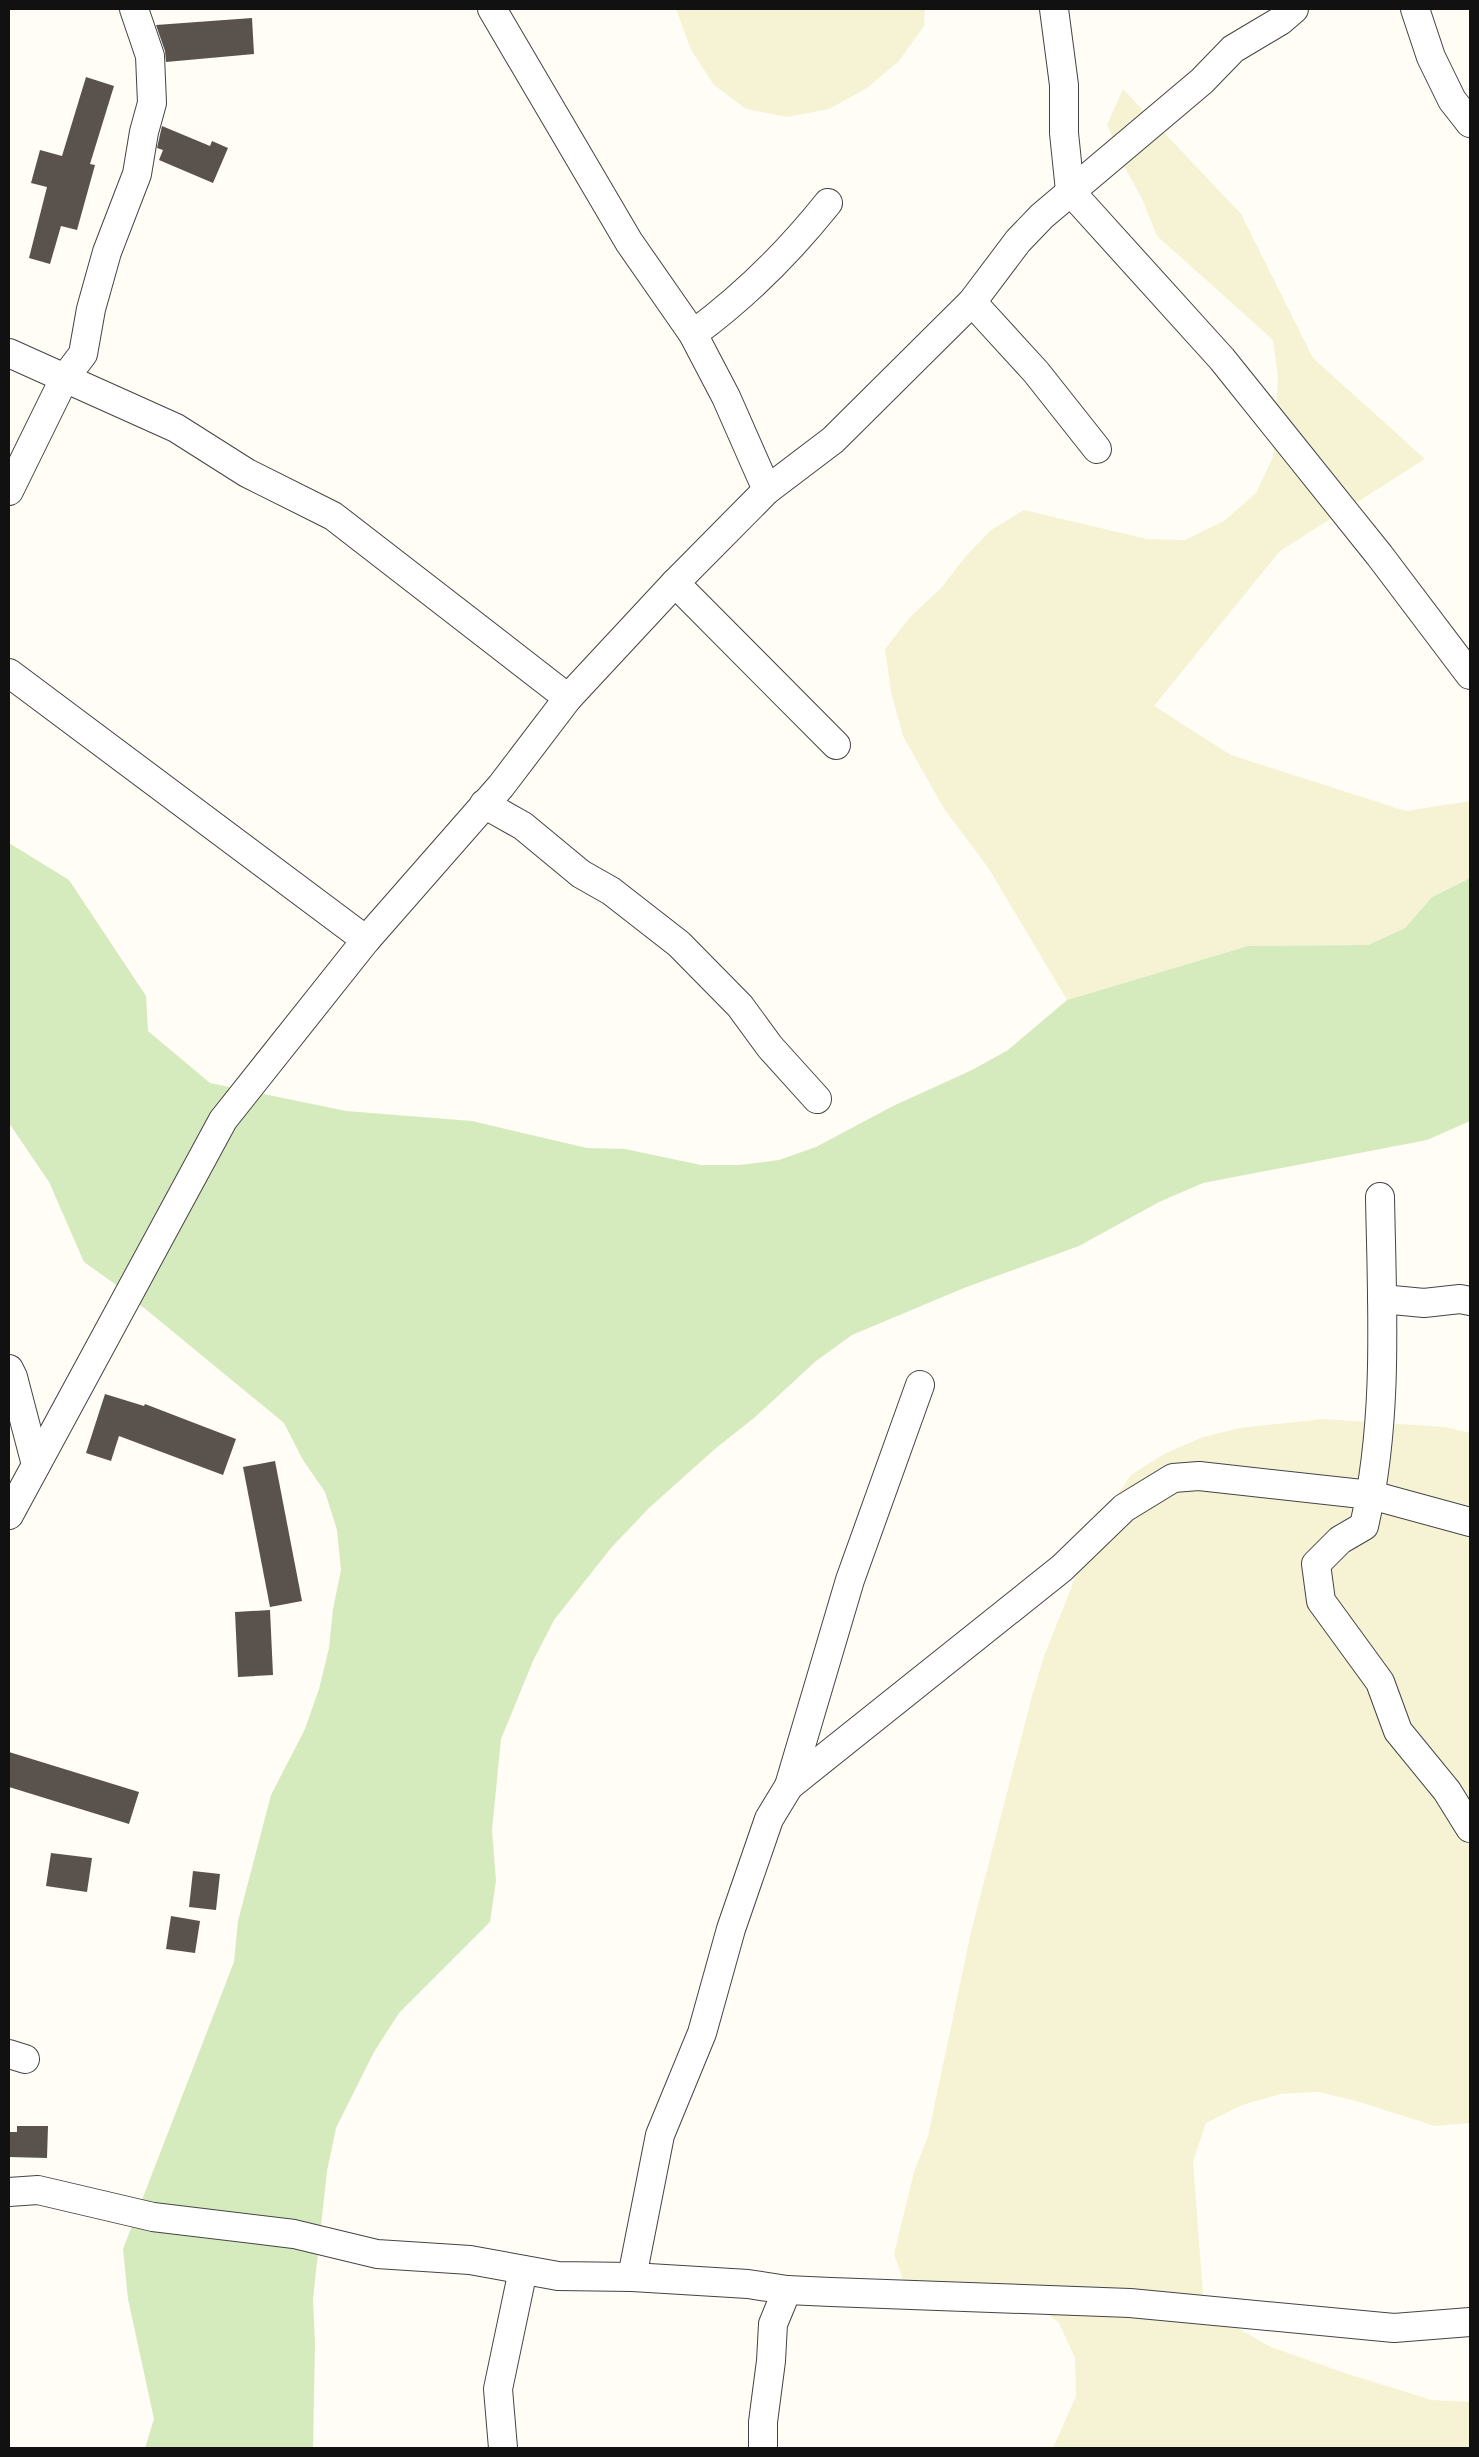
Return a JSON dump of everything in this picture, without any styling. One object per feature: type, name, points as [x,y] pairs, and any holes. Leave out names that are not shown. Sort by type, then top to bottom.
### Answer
[{"type":"street","points":[[9,491],[64,379],[83,354],[104,262],[136,174],[152,103],[150,56],[134,9]]},
{"type":"street","points":[[492,9],[628,242],[693,334],[726,397],[767,490]]},
{"type":"street","points":[[1054,9],[1064,85],[1064,133],[1070,191],[1222,359],[1380,556],[1470,675]]},
{"type":"street","points":[[9,1515],[223,1120],[366,940],[484,804],[568,698],[767,490],[833,440],[972,302],[1018,241],[1070,191],[1202,81],[1233,49],[1280,22],[1294,9]]},
{"type":"street","points":[[1415,9],[1435,65],[1452,100],[1470,123]]},
{"type":"street","points":[[693,334],[732,306],[770,269],[828,203]]},
{"type":"street","points":[[972,302],[1036,372],[1097,449]]},
{"type":"street","points":[[9,353],[176,428],[248,473],[333,516],[568,698]]},
{"type":"street","points":[[676,583],[836,745]]},
{"type":"street","points":[[9,673],[366,940]]},
{"type":"street","points":[[484,804],[524,826],[581,874],[611,891],[679,944],[740,1006],[770,1047],[817,1099]]},
{"type":"street","points":[[1380,1197],[1382,1381],[1372,1495],[1364,1526],[1340,1540],[1316,1564],[1321,1600],[1380,1682],[1398,1731],[1447,1791],[1470,1828]]},
{"type":"street","points":[[1382,1299],[1424,1303],[1460,1299],[1470,1301]]},
{"type":"street","points":[[9,1370],[13,1377],[36,1465]]},
{"type":"street","points":[[632,2277],[660,2135],[702,2033],[731,1929],[769,1819],[789,1786],[850,1580],[920,1385]]},
{"type":"street","points":[[789,1786],[1062,1568],[1124,1508],[1173,1478],[1199,1476],[1372,1495],[1470,1522]]},
{"type":"street","points":[[9,2192],[38,2190],[153,2217],[294,2234],[377,2254],[470,2260],[558,2276],[632,2277],[748,2284],[787,2290],[1130,2303],[1394,2328],[1470,2322]]},
{"type":"street","points":[[503,2448],[498,2389],[523,2270]]},
{"type":"street","points":[[763,2448],[763,2422],[771,2361],[773,2324],[787,2290]]},
{"type":"shaded area","points":[[676,9],[925,9],[924,26],[899,61],[867,88],[829,109],[787,117],[746,109],[714,85],[691,50]]},
{"type":"shaded area","points":[[1123,89],[1241,214],[1313,358],[1425,459],[1280,551],[1154,706],[1231,755],[1406,811],[1470,801],[1470,878],[1432,897],[1405,928],[1368,945],[1248,946],[1067,1000],[989,869],[943,807],[903,736],[891,692],[885,649],[911,616],[941,588],[965,557],[991,530],[1024,510],[1147,539],[1185,540],[1224,521],[1256,493],[1273,457],[1278,378],[1273,340],[1157,236],[1142,199],[1122,162],[1107,125]]},
{"type":"shaded area","points":[[1323,1419],[1446,1427],[1470,1433],[1470,2123],[1435,2126],[1356,2101],[1319,2092],[1281,2094],[1242,2105],[1206,2123],[1193,2161],[1203,2295],[1232,2325],[1271,2347],[1348,2374],[1432,2400],[1470,2402],[1470,2448],[1053,2448],[1076,2396],[1075,2358],[1059,2323],[1028,2299],[907,2292],[894,2254],[914,2172],[928,2136],[971,1932],[1032,1696],[1044,1656],[1074,1581],[1108,1508],[1131,1475],[1164,1454],[1203,1437],[1240,1428]]},
{"type":"green space","points":[[9,843],[69,880],[146,996],[148,1031],[210,1083],[346,1111],[472,1121],[587,1148],[625,1149],[701,1165],[739,1165],[779,1160],[816,1147],[893,1106],[972,1070],[1008,1050],[1067,1000],[1248,946],[1368,945],[1405,928],[1432,897],[1470,878],[1470,1121],[1427,1140],[1203,1183],[1159,1202],[1079,1246],[964,1288],[852,1335],[816,1361],[754,1418],[716,1448],[649,1508],[611,1548],[554,1620],[533,1661],[501,1739],[492,1830],[496,1881],[490,1922],[399,2013],[374,2052],[336,2128],[327,2171],[313,2299],[315,2343],[313,2448],[145,2448],[154,2419],[128,2299],[123,2249],[234,1962],[238,1921],[271,1795],[305,1729],[319,1689],[329,1648],[333,1609],[341,1570],[337,1530],[325,1492],[303,1460],[284,1423],[115,1284],[84,1262],[49,1182],[9,1123]]},
{"type":"building","points":[[252,18],[254,54],[166,62],[165,51],[156,25]]},
{"type":"building","points":[[86,77],[114,86],[90,164],[95,165],[77,230],[61,226],[50,264],[29,258],[47,187],[31,183],[40,150],[62,156]]},
{"type":"building","points":[[162,126],[210,146],[212,141],[228,148],[213,183],[159,160],[163,150],[157,148]]},
{"type":"building","points":[[105,1394],[144,1406],[145,1404],[236,1439],[223,1475],[119,1436],[111,1461],[86,1453]]},
{"type":"building","points":[[275,1461],[302,1601],[270,1607],[243,1467]]},
{"type":"building","points":[[270,1610],[273,1675],[238,1677],[235,1612]]},
{"type":"building","points":[[9,1752],[139,1792],[129,1824],[9,1787]]},
{"type":"building","points":[[51,1853],[92,1858],[87,1892],[46,1886]]},
{"type":"building","points":[[193,1871],[220,1874],[216,1910],[189,1907]]},
{"type":"building","points":[[171,1916],[200,1921],[195,1953],[166,1949]]},
{"type":"building","points":[[17,2126],[48,2126],[47,2158],[9,2157],[9,2132],[17,2132]]}]
